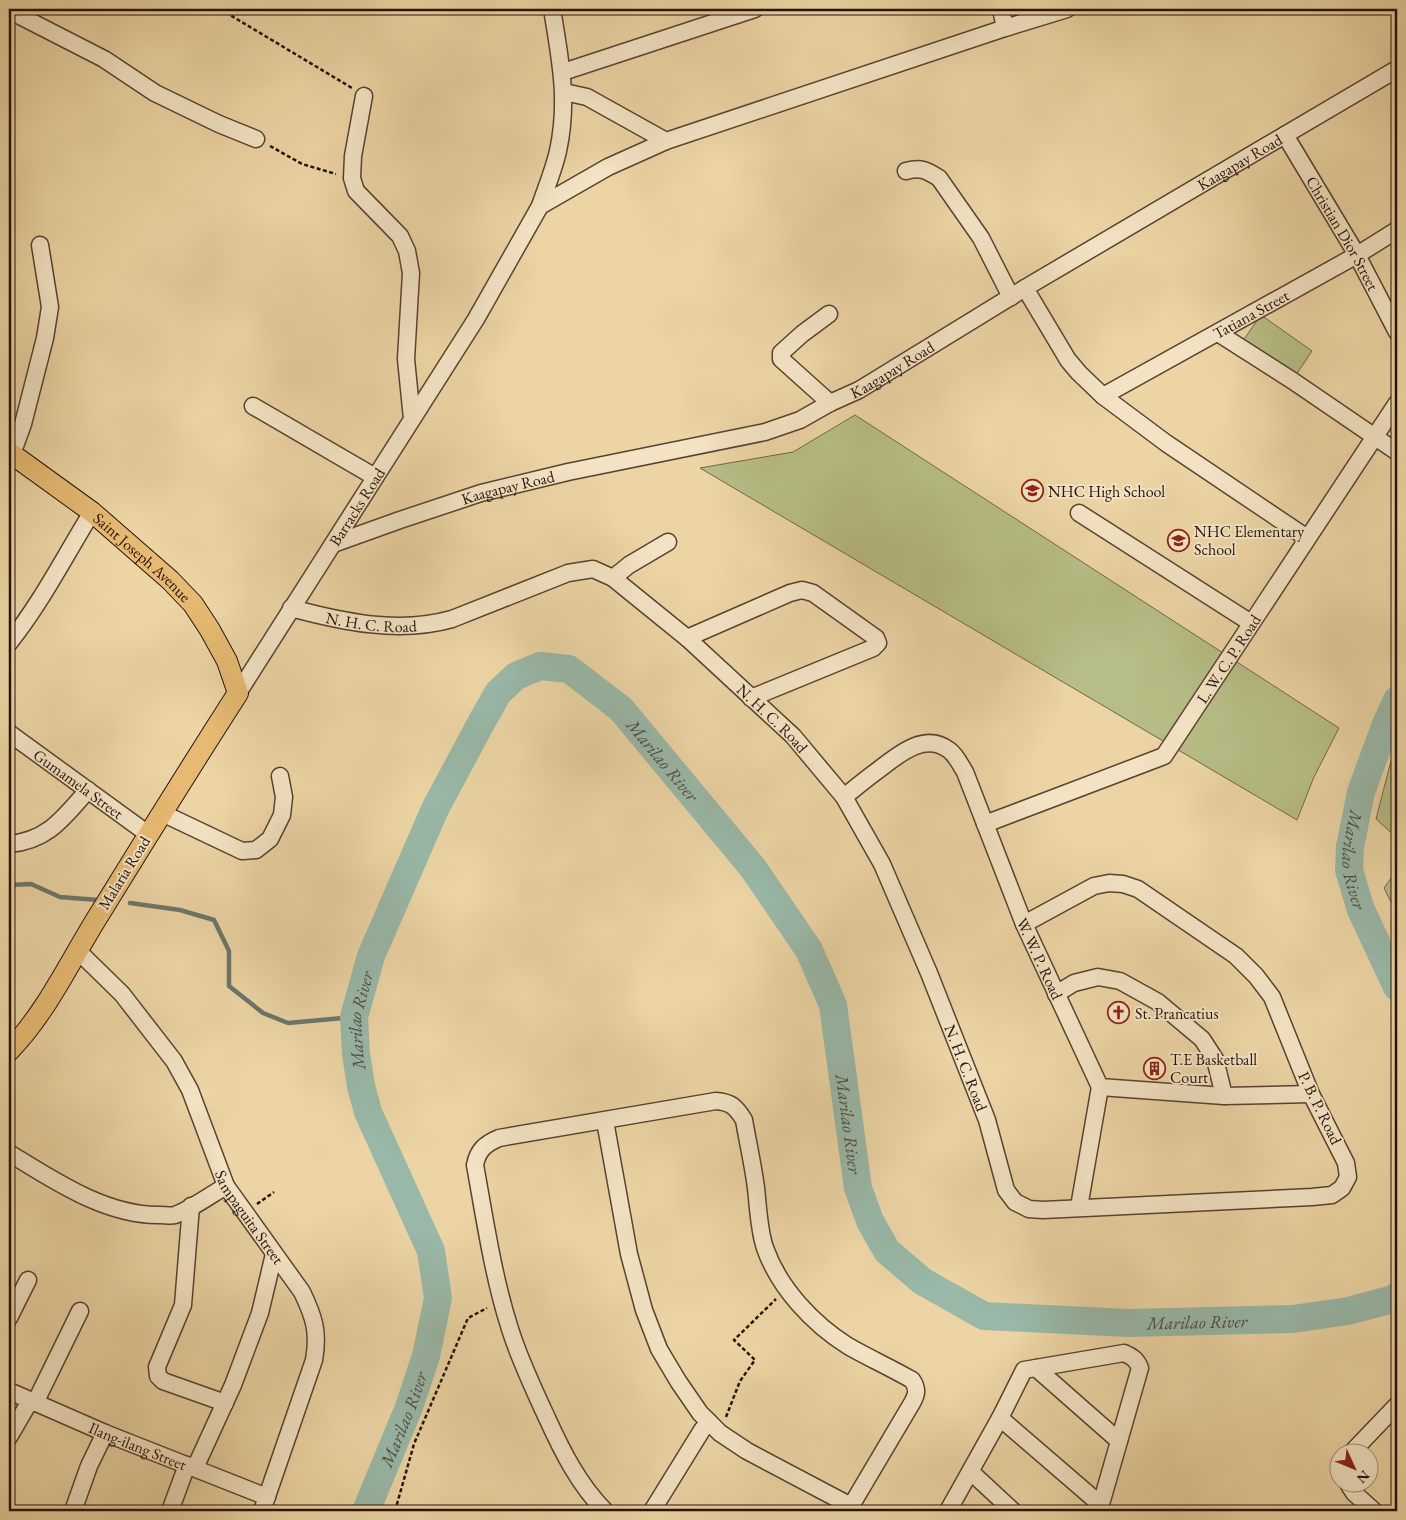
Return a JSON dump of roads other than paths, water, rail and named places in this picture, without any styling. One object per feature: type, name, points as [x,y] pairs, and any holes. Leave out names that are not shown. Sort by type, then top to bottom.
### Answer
[{"type":"main road","name":"Saint Joseph Avenue","points":[[10,453],[92,512],[170,580],[193,604],[227,661],[238,693]]},
{"type":"main road","name":"Malaria Road","points":[[9,1051],[20,1040],[45,1007],[77,950],[148,834],[238,693]]},
{"type":"street","points":[[9,9],[104,59],[155,94],[256,139]]},
{"type":"street","name":"Barracks Road","points":[[238,693],[476,319],[540,206],[558,151],[564,92],[552,9]]},
{"type":"street","points":[[562,72],[755,9]]},
{"type":"street","points":[[1001,9],[1005,28]]},
{"type":"street","points":[[540,206],[608,167],[666,141],[1067,9]]},
{"type":"street","name":"Kaagapay Road","points":[[333,544],[481,494],[568,472],[766,432],[800,420],[830,403],[859,390],[1025,288],[1397,68]]},
{"type":"street","points":[[564,92],[588,97],[666,141]]},
{"type":"street","points":[[364,96],[353,156],[352,178],[356,191],[400,236],[407,251],[411,273],[406,359],[412,419]]},
{"type":"street","name":"Christian Dior Street","points":[[1285,135],[1357,255],[1397,332]]},
{"type":"street","points":[[906,171],[917,168],[939,178],[981,238],[1011,297]]},
{"type":"street","name":"Tatiana Street","points":[[1103,396],[1357,255],[1397,230]]},
{"type":"street","points":[[10,453],[23,424],[45,338],[50,307],[40,245]]},
{"type":"street","points":[[1025,288],[1068,360],[1103,396],[1166,443],[1307,538]]},
{"type":"street","points":[[829,314],[780,352],[781,359],[830,403]]},
{"type":"street","points":[[1218,333],[1293,381],[1397,452]]},
{"type":"street","name":"L. W. C. P. Road","points":[[985,824],[1164,756],[1397,403]]},
{"type":"street","points":[[254,406],[375,477]]},
{"type":"street","points":[[9,643],[55,576],[92,512]]},
{"type":"street","points":[[1079,513],[1252,623]]},
{"type":"street","points":[[613,578],[629,565],[668,542]]},
{"type":"street","name":"N. H. C. Road","points":[[291,608],[330,618],[376,625],[417,626],[436,624],[568,573],[593,569],[613,578],[687,638],[793,736],[844,797],[882,864],[929,973],[987,1120],[1006,1190],[1014,1202]]},
{"type":"street","points":[[687,638],[790,593],[802,590],[813,593],[876,638],[878,643],[873,648],[751,698]]},
{"type":"street","name":"Gumamela Street","points":[[9,733],[148,834]]},
{"type":"street","name":"W. W. P. Road","points":[[844,797],[900,753],[912,747],[925,743],[937,744],[949,750],[958,760],[965,772],[1024,924],[1100,1087]]},
{"type":"street","points":[[162,813],[242,851],[256,850],[270,839],[282,815],[284,797],[280,776]]},
{"type":"street","points":[[9,844],[39,837],[56,826],[88,790]]},
{"type":"street","name":"P. B. P. Road","points":[[1014,1202],[1029,1209],[1079,1208],[1332,1195],[1342,1188],[1348,1177],[1346,1163],[1310,1094],[1272,997],[1256,976],[1236,956],[1138,889],[1123,884],[1109,883],[1094,886],[1024,924]]},
{"type":"street","name":"Sampaguita Street","points":[[77,950],[122,994],[174,1061],[190,1090],[226,1186],[302,1292],[315,1325],[317,1342],[314,1360],[265,1504]]},
{"type":"street","points":[[1056,994],[1074,983],[1098,977],[1120,981],[1158,1002],[1202,1039],[1216,1059],[1224,1096]]},
{"type":"street","points":[[1079,1208],[1100,1087],[1224,1096],[1310,1094]]},
{"type":"street","points":[[605,1121],[629,1254],[644,1310],[659,1349],[678,1381],[700,1412],[715,1428],[747,1451],[850,1508],[917,1394],[916,1386],[912,1380],[848,1346],[826,1330],[784,1285],[774,1269],[765,1247],[744,1120],[733,1106],[726,1102],[716,1101],[499,1138],[489,1142],[482,1148],[477,1156],[475,1165],[496,1280],[510,1331],[558,1442],[577,1476],[605,1511]]},
{"type":"street","points":[[9,1152],[61,1184],[95,1201],[151,1216],[174,1215],[226,1186]]},
{"type":"street","points":[[191,1206],[183,1305],[157,1367],[158,1376],[163,1382],[224,1403]]},
{"type":"street","points":[[170,1511],[233,1385],[260,1313],[274,1254]]},
{"type":"street","points":[[9,1318],[28,1280]]},
{"type":"street","points":[[9,1437],[33,1402],[80,1311]]},
{"type":"street","points":[[948,1511],[971,1472],[1024,1370],[1124,1353],[1132,1356],[1138,1362],[1140,1368],[1100,1508],[1000,1418]]},
{"type":"street","points":[[1036,1368],[1119,1441]]},
{"type":"street","name":"Ilang-ilang Street","points":[[9,1392],[191,1467],[265,1504]]},
{"type":"street","points":[[1361,1442],[1397,1404]]},
{"type":"street","points":[[652,1511],[702,1430],[715,1428]]},
{"type":"street","points":[[73,1511],[89,1466],[106,1433]]},
{"type":"street","points":[[971,1472],[1013,1511]]},
{"type":"street","points":[[1353,1492],[1374,1511]]},
{"type":"waterway","name":"Marilao River","points":[[366,1511],[409,1407],[426,1356],[438,1298],[431,1251],[368,1112],[361,1086],[356,1054],[354,1017],[371,956],[435,809],[498,693],[516,676],[540,666],[569,669],[621,709],[753,868],[809,950],[833,1005],[858,1188],[870,1221],[887,1251],[922,1281],[984,1316],[1128,1323],[1293,1319],[1348,1311],[1393,1299],[1397,1296]]},
{"type":"waterway","name":"Marilao River","points":[[1397,700],[1361,792],[1350,847],[1349,870],[1361,910],[1397,987]]},
{"type":"waterway","points":[[9,885],[31,884],[60,897],[98,900]]},
{"type":"waterway","points":[[130,903],[180,910],[214,920],[229,951],[229,986],[263,1013],[288,1023],[354,1017]]},
{"type":"place","name":"NHC High School","points":[[1032,491]]},
{"type":"place","name":"NHC Elementary School","points":[[1178,540]]},
{"type":"place","name":"St. Prancatius","points":[[1119,1013]]},
{"type":"place","name":"T.E Basketball Court","points":[[1154,1068]]}]
